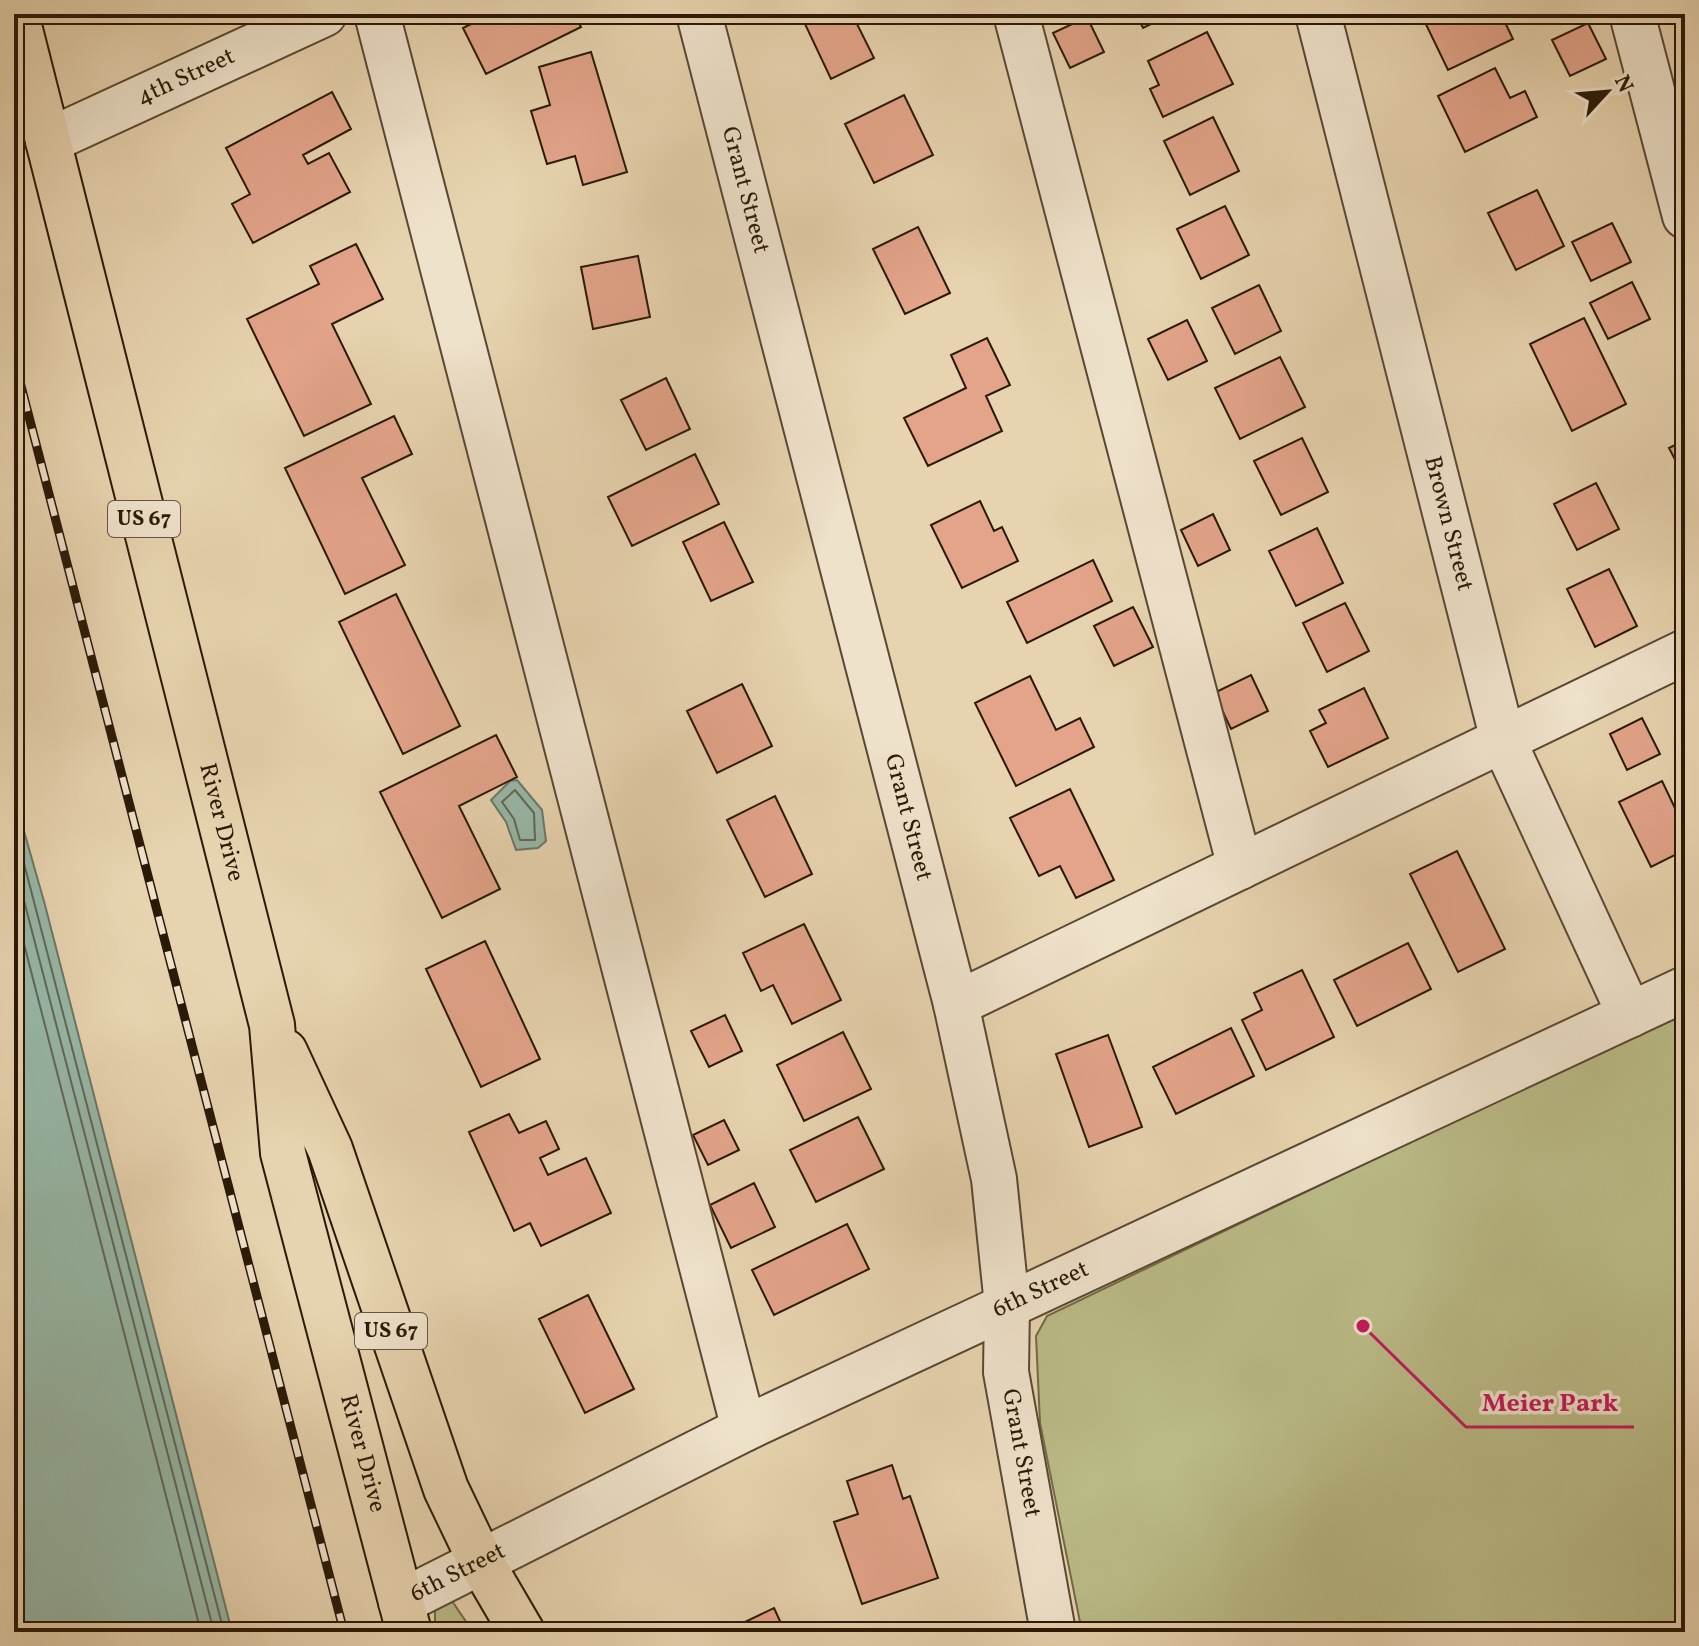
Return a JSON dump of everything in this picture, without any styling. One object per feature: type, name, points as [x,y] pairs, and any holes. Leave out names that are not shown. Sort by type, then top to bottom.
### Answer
[{"type":"main road","name":"River Drive","points":[[16,14],[272,1025],[283,1153],[405,1617]]},
{"type":"main road","name":"US 67","points":[[272,1025],[330,1149],[446,1489],[481,1562],[522,1632]]},
{"type":"street","name":"4th Street","points":[[48,141],[324,14]]},
{"type":"street","points":[[377,14],[744,1429]]},
{"type":"street","name":"Grant Street","points":[[699,14],[956,1004],[994,1179],[1007,1305],[1006,1372],[1053,1632]]},
{"type":"street","points":[[1016,14],[1240,867]]},
{"type":"street","name":"Brown Street","points":[[1318,14],[1503,740],[1630,1015]]},
{"type":"street","points":[[1632,14],[1685,216]]},
{"type":"street","points":[[956,1004],[1685,652]]},
{"type":"street","name":"6th Street","points":[[405,1617],[481,1562],[744,1429],[1685,989]]},
{"type":"green space","points":[[1685,1010],[1685,1632],[1082,1632],[1040,1423],[1036,1336],[1047,1316]]},
{"type":"green space","points":[[450,1598],[473,1632],[435,1632],[435,1606]]},
{"type":"water","points":[[517,780],[542,810],[546,841],[538,848],[516,850],[506,822],[491,800],[510,781]]},
{"type":"water","points":[[14,796],[45,905],[232,1632],[14,1632]]},
{"type":"building","points":[[491,14],[574,14],[581,27],[486,74],[463,28]]},
{"type":"building","points":[[825,14],[852,14],[874,58],[831,79],[805,24]]},
{"type":"building","points":[[1136,14],[1172,14],[1143,28]]},
{"type":"building","points":[[1421,14],[1501,14],[1513,39],[1448,70]]},
{"type":"building","points":[[1087,17],[1104,52],[1070,68],[1053,33]]},
{"type":"building","points":[[1588,23],[1606,59],[1570,76],[1552,40]]},
{"type":"building","points":[[1207,32],[1233,84],[1163,117],[1150,89],[1159,85],[1148,61]]},
{"type":"building","points":[[591,52],[627,172],[583,185],[575,156],[547,164],[531,111],[550,105],[539,67]]},
{"type":"building","points":[[1495,68],[1510,98],[1525,91],[1537,117],[1465,152],[1438,96]]},
{"type":"building","points":[[332,92],[351,129],[303,155],[308,164],[329,153],[350,192],[253,243],[232,204],[250,194],[226,148]]},
{"type":"building","points":[[904,95],[933,155],[874,183],[845,124]]},
{"type":"building","points":[[1213,117],[1239,171],[1190,195],[1164,141]]},
{"type":"building","points":[[1537,190],[1564,246],[1516,270],[1488,213]]},
{"type":"building","points":[[1225,206],[1249,255],[1201,279],[1177,229]]},
{"type":"building","points":[[1612,223],[1631,262],[1591,281],[1572,242]]},
{"type":"building","points":[[918,227],[950,293],[905,314],[873,249]]},
{"type":"building","points":[[356,244],[383,299],[332,324],[371,404],[304,436],[247,319],[319,284],[310,266]]},
{"type":"building","points":[[638,256],[650,317],[593,329],[581,267]]},
{"type":"building","points":[[1632,282],[1650,319],[1608,339],[1590,303]]},
{"type":"building","points":[[1259,285],[1281,331],[1235,354],[1212,308]]},
{"type":"building","points":[[1584,318],[1626,404],[1572,431],[1530,344]]},
{"type":"building","points":[[1187,320],[1207,361],[1168,380],[1148,339]]},
{"type":"building","points":[[987,338],[1010,385],[986,396],[1002,431],[928,466],[904,418],[966,388],[951,355]]},
{"type":"building","points":[[1280,357],[1305,407],[1240,439],[1215,388]]},
{"type":"building","points":[[666,378],[690,429],[646,450],[621,400]]},
{"type":"building","points":[[394,416],[412,454],[362,478],[405,565],[345,594],[285,468]]},
{"type":"building","points":[[1302,438],[1328,492],[1281,515],[1254,461]]},
{"type":"building","points":[[1685,440],[1685,476],[1684,477],[1669,448]]},
{"type":"building","points":[[695,454],[719,504],[632,546],[608,497]]},
{"type":"building","points":[[1596,483],[1619,529],[1577,550],[1554,504]]},
{"type":"building","points":[[980,501],[994,531],[1002,527],[1018,561],[962,588],[931,525]]},
{"type":"building","points":[[1213,514],[1230,550],[1198,566],[1181,530]]},
{"type":"building","points":[[724,522],[753,582],[711,601],[683,542]]},
{"type":"building","points":[[1317,528],[1343,583],[1296,606],[1269,551]]},
{"type":"building","points":[[1093,560],[1112,601],[1027,643],[1007,602]]},
{"type":"building","points":[[1609,569],[1637,626],[1595,647],[1567,589]]},
{"type":"building","points":[[396,594],[460,726],[403,754],[339,622]]},
{"type":"building","points":[[1345,603],[1369,651],[1327,672],[1303,623]]},
{"type":"building","points":[[1133,607],[1153,647],[1114,666],[1094,626]]},
{"type":"building","points":[[1251,675],[1268,711],[1231,729],[1214,693]]},
{"type":"building","points":[[1030,676],[1056,730],[1080,718],[1094,747],[1016,786],[975,703]]},
{"type":"building","points":[[742,684],[772,746],[717,773],[687,711]]},
{"type":"building","points":[[1364,688],[1388,738],[1328,767],[1310,731],[1326,723],[1319,710]]},
{"type":"building","points":[[1642,718],[1660,754],[1627,770],[1610,734]]},
{"type":"building","points":[[496,735],[517,777],[459,806],[500,889],[442,918],[380,792]]},
{"type":"building","points":[[1662,781],[1685,829],[1685,850],[1651,867],[1619,802]]},
{"type":"building","points":[[1070,789],[1114,880],[1076,898],[1060,866],[1039,876],[1010,818]]},
{"type":"building","points":[[775,796],[812,874],[765,897],[727,820]]},
{"type":"building","points":[[1457,851],[1505,949],[1458,972],[1410,874]]},
{"type":"building","points":[[804,924],[841,1000],[792,1024],[773,985],[761,991],[743,953]]},
{"type":"building","points":[[485,941],[540,1059],[481,1087],[426,969]]},
{"type":"building","points":[[1408,943],[1431,989],[1357,1026],[1334,980]]},
{"type":"building","points":[[1302,970],[1334,1037],[1266,1070],[1242,1020],[1262,1010],[1254,993]]},
{"type":"building","points":[[725,1015],[742,1051],[709,1067],[691,1031]]},
{"type":"building","points":[[1231,1028],[1254,1076],[1176,1114],[1153,1067]]},
{"type":"building","points":[[843,1032],[871,1089],[804,1121],[777,1065]]},
{"type":"building","points":[[1108,1035],[1142,1127],[1089,1147],[1056,1054]]},
{"type":"building","points":[[509,1114],[519,1133],[546,1121],[559,1149],[540,1158],[548,1175],[586,1158],[611,1213],[541,1246],[530,1223],[514,1231],[469,1132]]},
{"type":"building","points":[[858,1117],[884,1169],[816,1202],[790,1150]]},
{"type":"building","points":[[724,1120],[739,1150],[708,1165],[693,1135]]},
{"type":"building","points":[[754,1183],[775,1227],[731,1248],[710,1205]]},
{"type":"building","points":[[847,1224],[869,1269],[774,1315],[752,1270]]},
{"type":"building","points":[[588,1295],[634,1389],[585,1413],[539,1319]]},
{"type":"building","points":[[892,1465],[903,1499],[910,1496],[938,1578],[862,1604],[834,1522],[858,1514],[847,1481]]},
{"type":"building","points":[[774,1608],[785,1632],[724,1632]]},
{"type":"railway","points":[[14,359],[344,1632]]},
{"type":"place","name":"Meier Park","points":[[1363,1326]]}]
